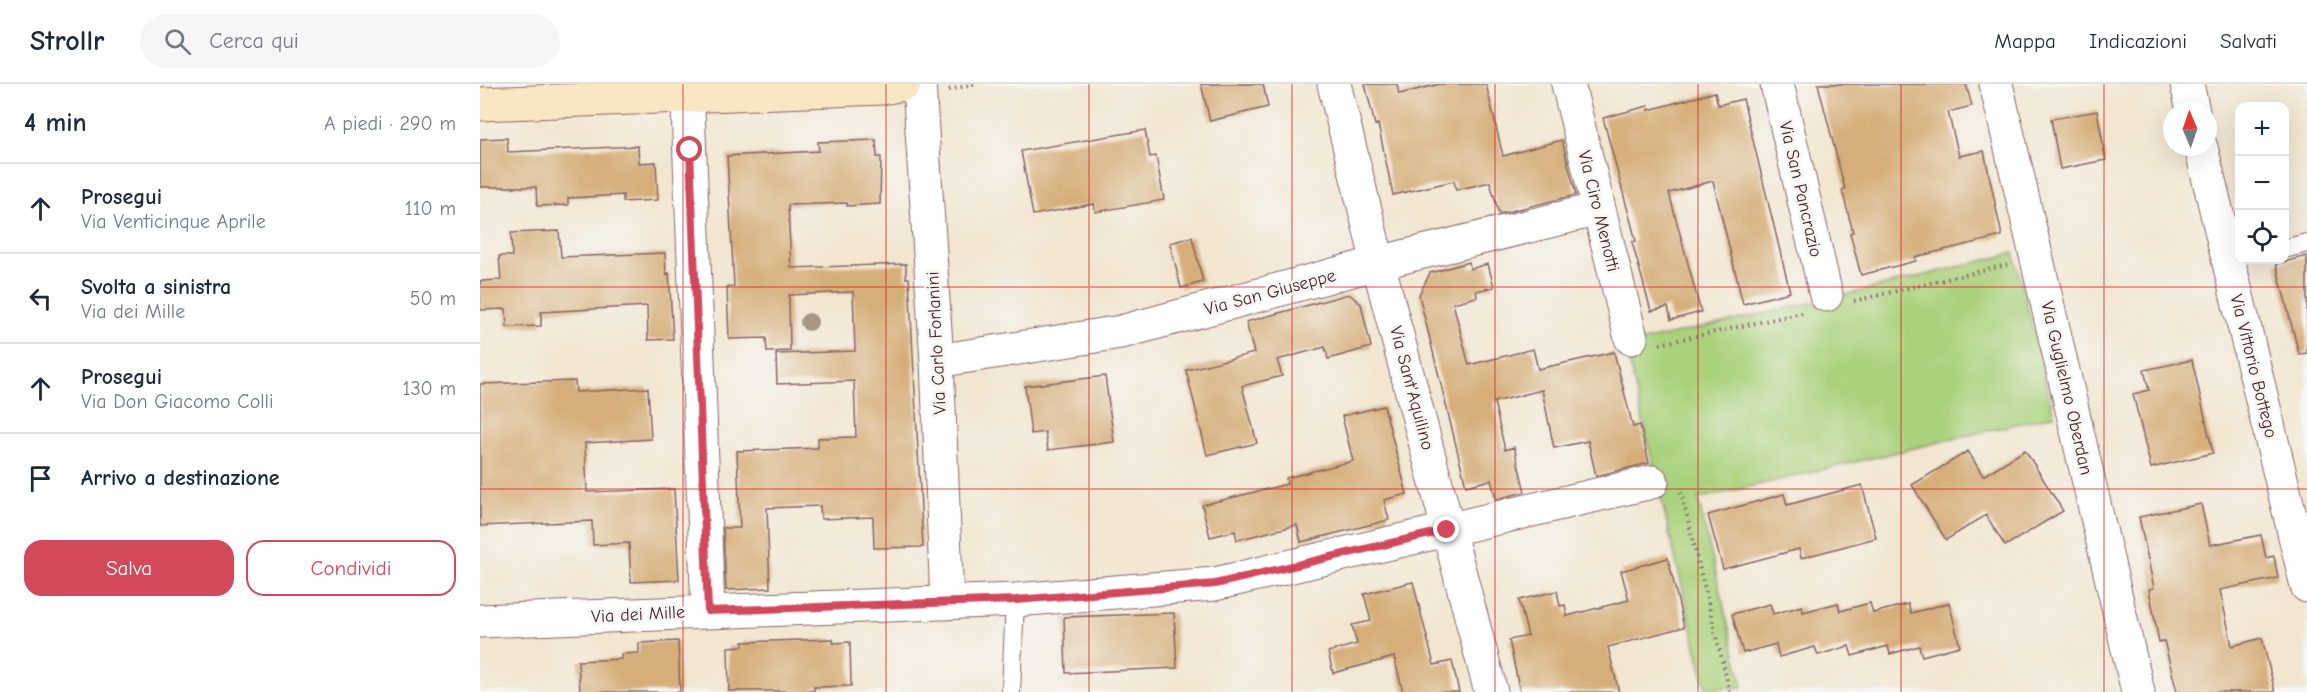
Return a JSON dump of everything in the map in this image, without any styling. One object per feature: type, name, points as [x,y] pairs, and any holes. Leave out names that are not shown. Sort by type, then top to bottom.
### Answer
[{"type":"street","points":[[480,104],[687,90],[882,88],[904,84]]},
{"type":"street","name":"Via Carlo Forlanini","points":[[919,84],[937,361],[946,603]]},
{"type":"street","name":"Via Sant'Aquilino","points":[[1334,84],[1378,263],[1491,692]]},
{"type":"street","name":"Via Ciro Menotti","points":[[1568,84],[1631,338]]},
{"type":"street","name":"Via San Pancrazio","points":[[1777,84],[1827,301]]},
{"type":"street","name":"Via Guglielmo Oberdan","points":[[1996,84],[2138,692]]},
{"type":"street","points":[[2187,84],[2191,102]]},
{"type":"street","points":[[687,90],[708,611]]},
{"type":"street","name":"Via Vittorio Bottego","points":[[2204,156],[2234,260],[2307,586]]},
{"type":"street","name":"Via San Giuseppe","points":[[937,361],[1121,332],[1378,263],[1599,208]]},
{"type":"street","name":"Via dei Mille","points":[[480,621],[1016,600],[1215,584],[1652,482]]},
{"type":"lane","points":[[2289,248],[2307,243]]},
{"type":"lane","points":[[1011,692],[1016,600]]},
{"type":"path","points":[[1631,338],[1634,350],[1827,301],[2037,258]]},
{"type":"path","points":[[1652,482],[1677,476],[1730,692]]},
{"type":"green space","points":[[2014,253],[2054,415],[1698,499],[1743,687],[1706,688],[1625,345],[1845,295]]},
{"type":"building","points":[[1201,84],[1263,84],[1268,107],[1210,121]]},
{"type":"building","points":[[1365,84],[1397,84],[1399,94],[1440,84],[1486,84],[1503,156],[1562,140],[1576,195],[1499,214],[1490,182],[1456,190],[1454,181],[1393,195],[1378,124],[1375,125]]},
{"type":"building","points":[[1818,84],[1966,84],[1972,106],[1948,112],[1959,156],[1984,151],[2002,236],[1915,257],[1916,261],[1861,275],[1842,190],[1845,189]]},
{"type":"building","points":[[1715,92],[1718,105],[1743,99],[1790,292],[1743,304],[1713,181],[1669,193],[1701,312],[1671,320],[1668,307],[1651,311],[1632,242],[1636,241],[1603,118],[1648,106],[1649,110]]},
{"type":"building","points":[[2097,111],[2106,160],[2060,169],[2051,119]]},
{"type":"building","points":[[1145,130],[1150,157],[1156,156],[1164,200],[1095,212],[1094,204],[1033,215],[1021,151]]},
{"type":"building","points":[[507,138],[508,152],[638,146],[639,163],[656,162],[658,200],[623,202],[623,195],[568,198],[568,205],[537,206],[536,187],[480,187],[480,139]]},
{"type":"building","points":[[876,140],[877,157],[881,157],[880,204],[788,205],[791,268],[906,264],[906,278],[909,278],[923,547],[874,548],[873,517],[821,519],[820,506],[767,508],[770,588],[726,590],[723,528],[740,528],[737,451],[818,448],[818,438],[856,437],[854,381],[777,384],[776,354],[855,351],[853,292],[789,295],[790,351],[767,352],[766,338],[729,339],[727,287],[734,287],[727,156],[819,151],[818,142]]},
{"type":"building","points":[[559,231],[561,257],[665,253],[666,274],[669,273],[673,339],[648,340],[647,306],[541,312],[541,326],[507,327],[506,309],[480,310],[480,281],[501,280],[499,256],[512,256],[511,233]]},
{"type":"building","points":[[1192,237],[1203,282],[1181,288],[1170,243]]},
{"type":"building","points":[[2307,256],[2307,353],[2299,354],[2276,264],[2289,264],[2289,261]]},
{"type":"building","points":[[1469,262],[1470,269],[1488,264],[1494,287],[1476,291],[1477,297],[1453,303],[1469,365],[1533,349],[1538,369],[1614,352],[1633,427],[1640,425],[1649,463],[1596,476],[1588,441],[1554,448],[1542,390],[1494,402],[1505,450],[1514,447],[1525,492],[1496,499],[1491,480],[1466,486],[1419,295],[1430,273]]},
{"type":"building","points":[[1349,294],[1361,304],[1371,347],[1328,359],[1325,347],[1277,360],[1282,376],[1242,386],[1257,443],[1207,455],[1186,370],[1254,353],[1246,322]]},
{"type":"building","points":[[2192,360],[2213,453],[2151,468],[2133,394],[2149,390],[2144,370]]},
{"type":"building","points":[[1105,376],[1114,442],[1048,450],[1045,432],[1031,434],[1025,386]]},
{"type":"building","points":[[575,381],[576,392],[648,388],[651,439],[585,443],[587,492],[674,489],[679,580],[631,582],[629,543],[593,545],[592,521],[480,526],[480,384]]},
{"type":"building","points":[[1384,406],[1407,494],[1384,500],[1389,520],[1301,542],[1297,525],[1237,540],[1235,531],[1210,537],[1202,505],[1287,484],[1286,478],[1353,461],[1342,416]]},
{"type":"building","points":[[2025,450],[2063,511],[2005,546],[1986,515],[1946,540],[1912,485],[1968,451],[1983,476]]},
{"type":"building","points":[[1862,485],[1876,538],[1801,558],[1799,549],[1723,569],[1708,515],[1784,494],[1787,505]]},
{"type":"building","points":[[2201,504],[2210,545],[2261,535],[2266,558],[2274,556],[2278,578],[2220,590],[2232,646],[2262,638],[2275,692],[2177,692],[2164,641],[2159,642],[2149,589],[2154,588],[2139,517]]},
{"type":"building","points":[[1668,558],[1684,627],[1608,647],[1619,692],[1520,692],[1509,640],[1528,636],[1519,600],[1557,591],[1560,606],[1565,605],[1567,616],[1629,600],[1621,571]]},
{"type":"building","points":[[1413,582],[1434,665],[1452,661],[1459,692],[1403,692],[1394,657],[1333,673],[1328,652],[1357,644],[1352,625],[1371,621],[1364,594]]},
{"type":"building","points":[[1838,603],[1840,611],[1870,603],[1873,613],[1908,604],[1911,613],[1949,603],[1960,646],[1922,656],[1919,646],[1890,654],[1888,646],[1852,656],[1849,646],[1818,655],[1815,647],[1779,657],[1776,644],[1743,653],[1732,614],[1770,604],[1773,614],[1802,606],[1803,612]]},
{"type":"building","points":[[1174,613],[1177,668],[1066,673],[1064,617]]},
{"type":"building","points":[[833,639],[833,643],[850,642],[851,686],[814,687],[814,691],[729,691],[728,647],[743,646],[743,642]]},
{"type":"building","points":[[678,641],[680,692],[580,692],[578,661],[621,659],[621,654],[639,653],[639,643]]},
{"type":"route","points":[[690,150],[708,611],[1016,600],[1215,584],[1447,530]]}]
